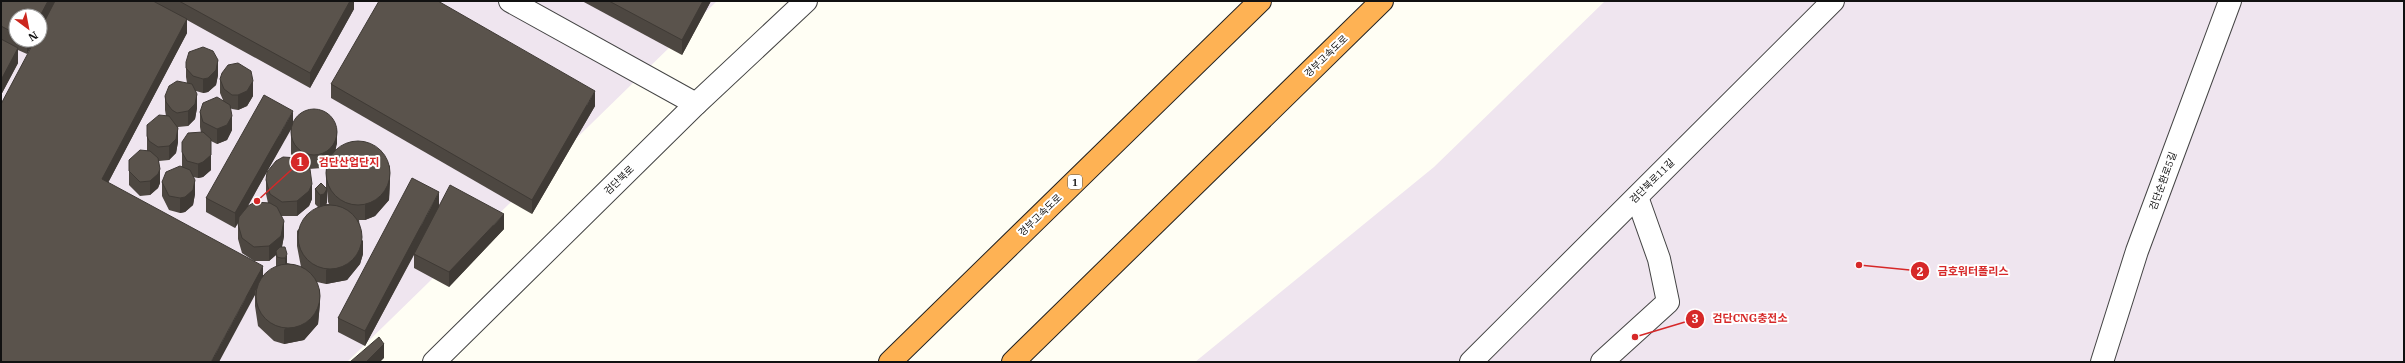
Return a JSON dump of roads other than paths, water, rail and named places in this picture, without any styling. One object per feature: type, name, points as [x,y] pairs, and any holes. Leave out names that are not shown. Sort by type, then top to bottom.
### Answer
[{"type":"highway","name":"경부고속도로","points":[[890,362],[1260,1]]},
{"type":"highway","name":"경부고속도로","points":[[1012,362],[1382,1]]},
{"type":"street","points":[[510,1],[696,104]]},
{"type":"street","name":"검단북로","points":[[434,362],[696,104],[806,1]]},
{"type":"street","name":"검단북로11길","points":[[1480,360],[1637,197],[1833,1]]},
{"type":"street","name":"검단순환로5길","points":[[2102,362],[2137,251],[2230,1]]},
{"type":"street","points":[[1602,362],[1668,302],[1659,259],[1637,197]]},
{"type":"place","name":"검단산업단지","points":[[257,201]]},
{"type":"place","name":"금호워터폴리스","points":[[1859,265]]},
{"type":"place","name":"검단CNG충전소","points":[[1635,337]]}]
